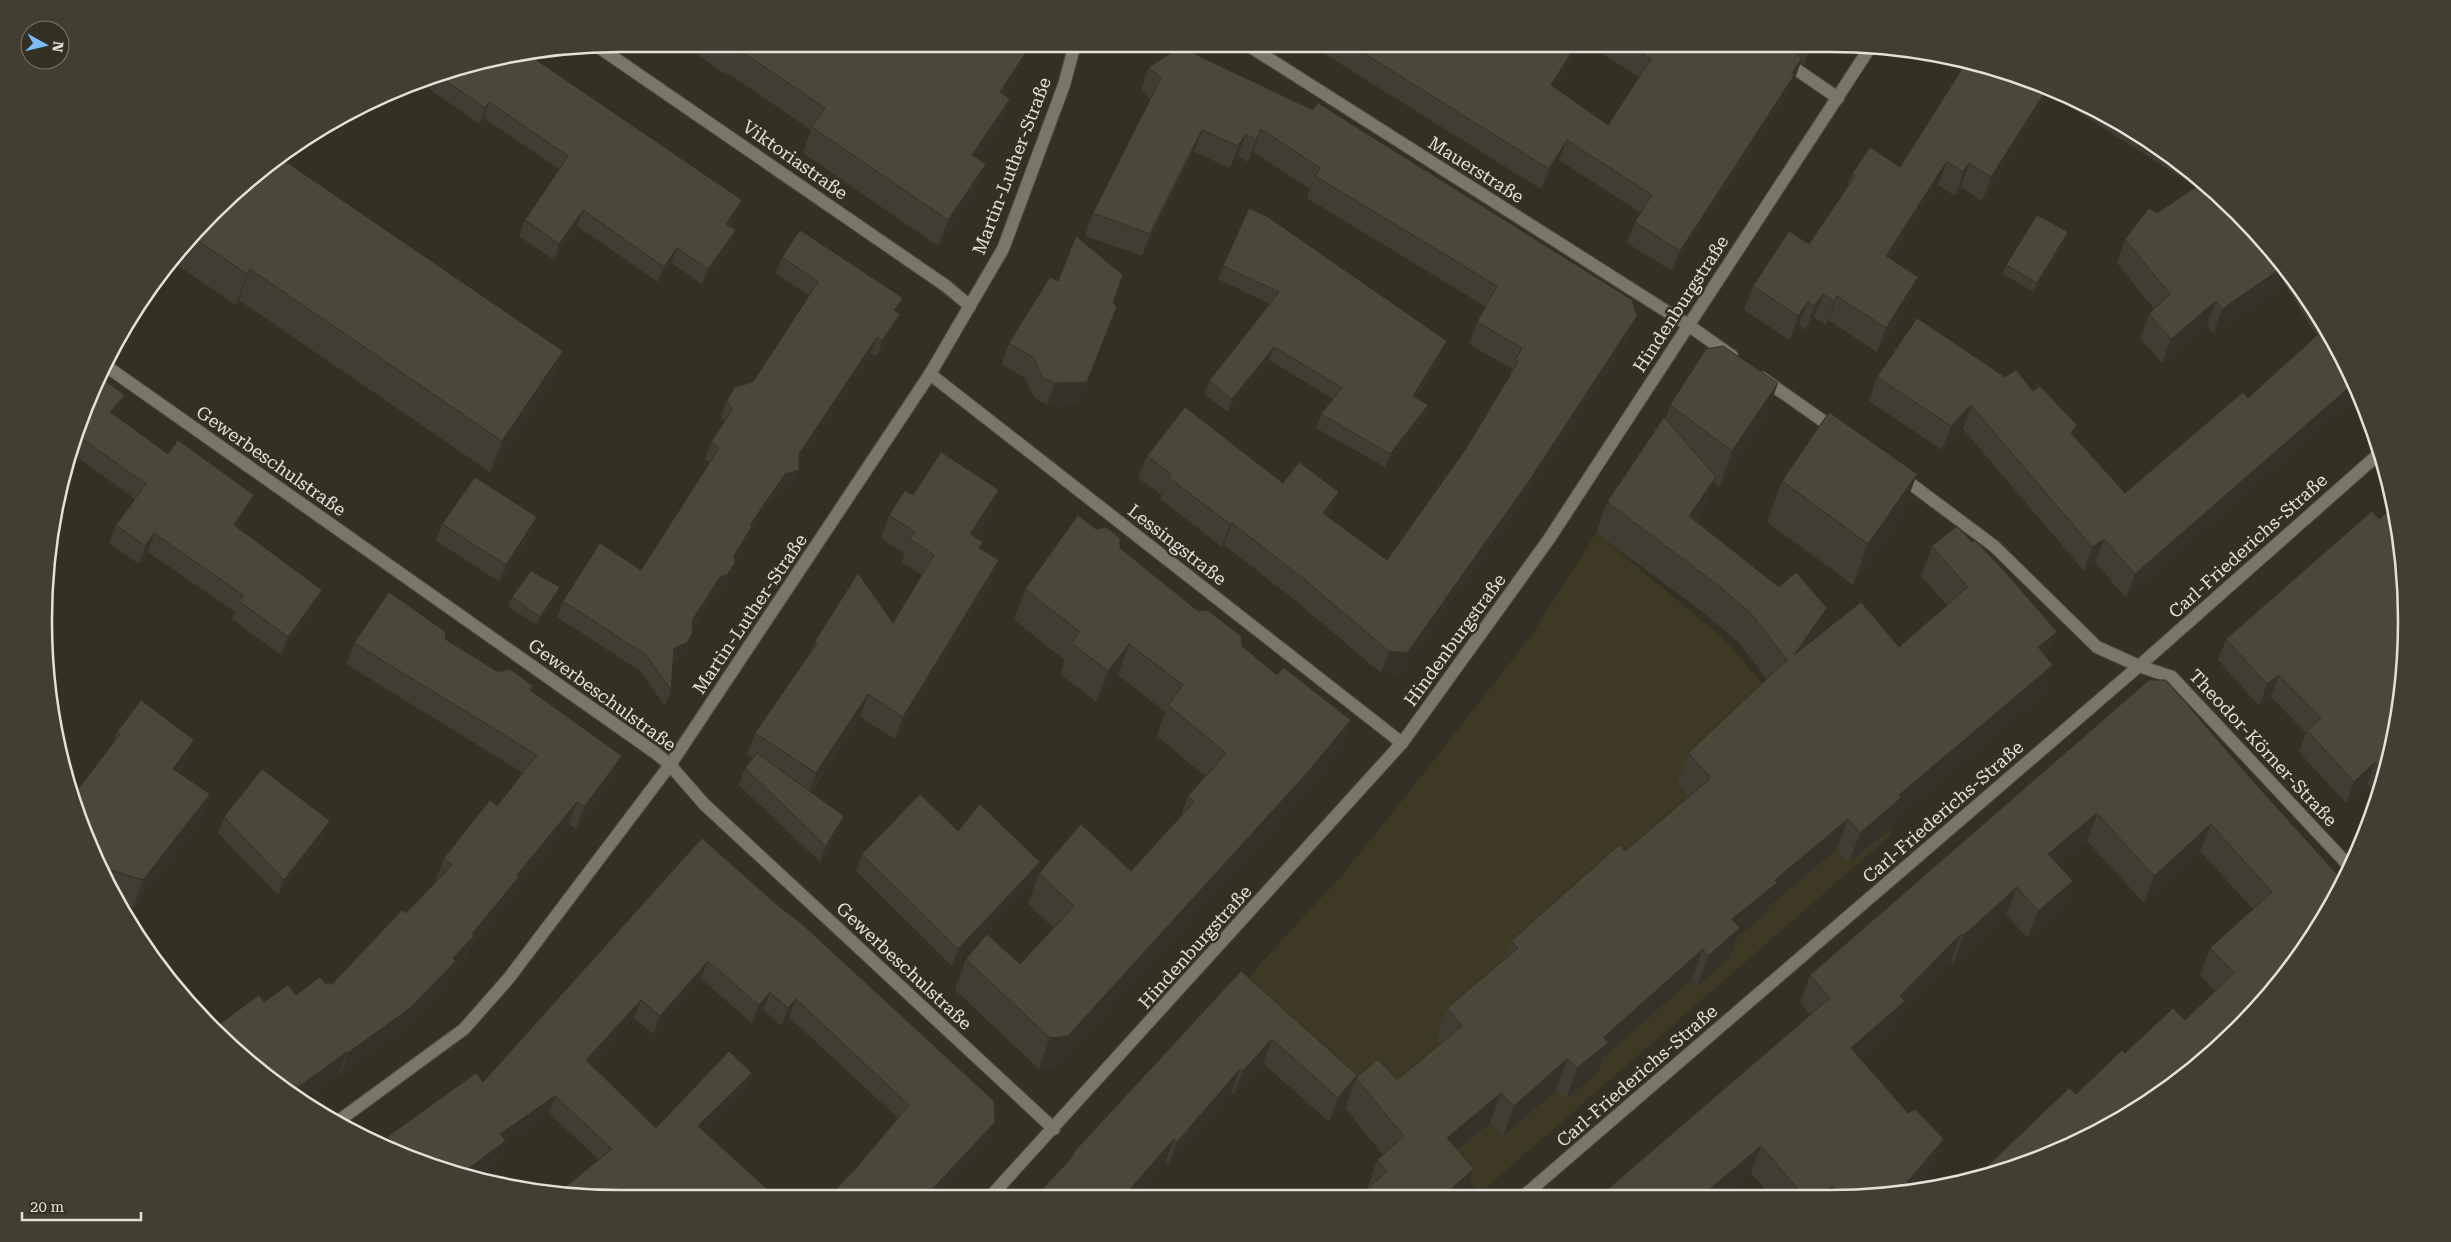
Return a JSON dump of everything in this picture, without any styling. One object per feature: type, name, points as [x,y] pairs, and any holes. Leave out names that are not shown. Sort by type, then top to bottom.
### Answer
[{"type":"street","name":"Martin-Luther-Straße","points":[[344,1117],[464,1028],[509,978],[670,765],[930,374],[1003,248],[1064,85],[1073,52]]},
{"type":"street","name":"Mauerstraße","points":[[1259,52],[1688,325]]},
{"type":"street","points":[[1771,52],[1838,98]]},
{"type":"street","name":"Viktoriastraße","points":[[607,53],[938,281],[970,306]]},
{"type":"street","name":"Hindenburgstraße","points":[[997,1190],[1054,1129],[1402,743],[1549,539],[1866,54]]},
{"type":"street","points":[[1688,325],[1846,438]]},
{"type":"street","name":"Gewerbeschulstraße","points":[[111,370],[670,765],[704,804],[1054,1129]]},
{"type":"street","name":"Lessingstraße","points":[[930,374],[1402,743]]},
{"type":"street","name":"Carl-Friederichs-Straße","points":[[1531,1190],[2138,666],[2374,457]]},
{"type":"street","name":"Theodor-Körner-Straße","points":[[1885,466],[1994,546],[2097,647],[2138,666],[2172,677],[2345,861]]},
{"type":"shaded area","points":[[1596,533],[1723,638],[1892,834],[1484,1190],[1476,1190],[1450,1156],[1232,995],[1342,875],[1531,636]]},
{"type":"building","points":[[742,52],[1022,52],[1025,54],[1000,92],[1010,99],[972,155],[986,164],[948,220],[812,127],[825,108]]},
{"type":"building","points":[[1172,52],[1191,52],[1313,110],[1318,103],[1632,300],[1637,316],[1527,484],[1407,653],[1389,651],[1299,575],[1232,523],[1230,524],[1168,477],[1171,474],[1147,456],[1185,407],[1283,483],[1299,462],[1339,492],[1323,513],[1387,560],[1467,447],[1518,362],[1515,360],[1522,348],[1477,322],[1497,286],[1315,176],[1320,168],[1261,129],[1256,140],[1246,134],[1238,146],[1202,130],[1150,234],[1093,213],[1161,78],[1149,67]]},
{"type":"building","points":[[1362,52],[1572,52],[1551,85],[1608,125],[1651,59],[1640,52],[1794,52],[1802,58],[1792,73],[1795,74],[1680,251],[1635,222],[1652,195],[1567,140],[1549,169]]},
{"type":"building","points":[[535,59],[742,200],[726,224],[736,230],[708,269],[677,248],[664,267],[583,210],[559,244],[525,220],[568,156],[489,102],[485,108],[446,81],[510,63]]},
{"type":"building","points":[[1962,68],[2044,94],[1991,177],[1969,163],[1963,172],[1947,161],[1886,256],[1918,277],[1886,328],[1837,296],[1834,301],[1823,294],[1814,306],[1808,302],[1798,316],[1753,286],[1789,231],[1809,244],[1855,176],[1852,174],[1870,147],[1900,167]]},
{"type":"building","points":[[286,162],[563,351],[502,441],[250,269],[247,274],[199,241],[246,194]]},
{"type":"building","points":[[2196,187],[2232,219],[2278,271],[2222,309],[2216,301],[2171,339],[2149,314],[2170,294],[2125,239],[2149,208],[2157,213]]},
{"type":"building","points":[[1249,208],[1268,217],[1447,341],[1413,396],[1428,405],[1390,454],[1321,414],[1342,388],[1274,347],[1232,399],[1209,381],[1279,292],[1223,266]]},
{"type":"building","points":[[2037,215],[2068,232],[2037,283],[2006,265]]},
{"type":"building","points":[[800,230],[903,298],[894,310],[900,314],[882,341],[877,337],[799,454],[799,470],[785,474],[750,525],[752,526],[734,556],[735,563],[727,575],[720,577],[693,619],[692,634],[687,643],[674,648],[671,690],[646,655],[563,601],[600,543],[641,570],[719,448],[711,442],[732,410],[727,400],[735,387],[753,382],[818,282],[782,257]]},
{"type":"building","points":[[1076,236],[1123,275],[1113,303],[1117,306],[1087,382],[1055,383],[1044,378],[1034,358],[1009,343],[1050,277],[1058,281]]},
{"type":"building","points":[[1917,318],[2005,377],[2016,370],[2033,391],[2040,386],[2077,425],[2071,433],[2125,493],[2243,392],[2248,398],[2320,333],[2348,388],[2135,574],[2104,539],[2092,547],[1971,405],[1951,426],[1877,377]]},
{"type":"building","points":[[1723,346],[1778,383],[1732,451],[1670,405],[1706,349]]},
{"type":"building","points":[[106,381],[125,395],[110,412],[168,454],[178,440],[254,495],[234,525],[322,590],[288,637],[239,601],[243,595],[154,533],[145,546],[116,525],[146,484],[83,439]]},
{"type":"building","points":[[1829,412],[1917,474],[1868,544],[1782,481]]},
{"type":"building","points":[[1664,417],[1716,477],[1689,516],[1779,587],[1796,572],[1827,608],[1794,655],[1861,602],[1899,647],[1968,587],[1932,546],[1957,526],[1972,542],[1975,540],[2009,576],[2057,632],[2038,647],[2053,665],[1899,795],[1901,798],[1860,833],[1848,819],[1775,880],[1777,883],[1732,919],[1740,928],[1708,956],[1703,949],[1604,1037],[1608,1043],[1577,1068],[1567,1059],[1514,1106],[1501,1093],[1447,1138],[1474,1169],[1450,1190],[1366,1190],[1387,1171],[1377,1160],[1404,1136],[1356,1078],[1378,1059],[1397,1080],[1462,1026],[1447,1008],[1518,948],[1511,941],[1619,845],[1625,851],[1711,778],[1688,753],[1787,660],[1750,612],[1715,583],[1607,502]]},
{"type":"building","points":[[941,452],[999,490],[970,534],[983,542],[979,548],[999,560],[903,717],[868,694],[816,773],[755,733],[817,643],[815,641],[858,573],[893,623],[934,555],[910,539],[915,532],[889,515],[905,490],[913,495]]},
{"type":"building","points":[[475,477],[537,517],[506,565],[442,524]]},
{"type":"building","points":[[2372,511],[2379,519],[2388,511],[2394,547],[2398,621],[2394,695],[2388,732],[2379,766],[2375,762],[2354,782],[2307,730],[2321,718],[2279,675],[2267,684],[2226,639]]},
{"type":"building","points":[[1078,515],[1096,529],[1106,527],[1120,538],[1120,548],[1198,611],[1207,610],[1241,636],[1242,646],[1277,675],[1283,667],[1351,720],[1307,773],[1068,1036],[1050,1038],[966,959],[987,934],[1020,964],[1074,906],[1039,873],[1081,824],[1131,871],[1194,802],[1188,796],[1226,753],[1168,705],[1183,685],[1129,644],[1108,671],[1071,643],[1080,632],[1025,589]]},
{"type":"building","points":[[531,571],[560,587],[540,617],[512,597]]},
{"type":"building","points":[[389,592],[446,632],[445,639],[498,672],[510,669],[533,686],[530,690],[622,756],[584,807],[577,802],[517,875],[519,877],[472,934],[474,936],[453,958],[456,961],[410,1008],[297,1088],[246,1048],[220,1024],[259,995],[264,1002],[288,985],[296,995],[320,977],[326,984],[328,982],[331,985],[402,910],[406,913],[452,865],[444,858],[490,800],[497,806],[537,755],[354,643]]},
{"type":"building","points":[[2149,680],[2166,680],[2338,875],[2303,937],[2281,967],[2232,1023],[2205,1048],[2146,1094],[2081,1131],[2048,1146],[1986,1167],[2069,1088],[2076,1094],[2122,1050],[2125,1053],[2173,1008],[2185,1020],[2234,973],[2210,948],[2272,892],[2211,824],[2154,876],[2097,813],[2048,854],[2073,881],[2038,911],[2017,887],[1963,936],[1961,934],[1900,996],[1905,1001],[1851,1048],[1908,1113],[1915,1109],[1944,1139],[1905,1185],[1836,1190],[1832,1186],[1828,1190],[1799,1190],[1761,1146],[1709,1190],[1607,1190],[1830,998],[1810,975]]},
{"type":"building","points":[[141,700],[194,740],[173,769],[210,794],[143,880],[110,869],[96,839],[78,789],[120,734],[117,732]]},
{"type":"building","points":[[757,753],[844,816],[826,846],[745,768]]},
{"type":"building","points":[[262,769],[330,821],[284,880],[224,817]]},
{"type":"building","points":[[920,794],[958,831],[980,804],[1040,862],[958,949],[862,854]]},
{"type":"building","points":[[702,838],[776,904],[802,924],[994,1101],[995,1122],[932,1190],[835,1190],[857,1167],[909,1105],[796,999],[788,1008],[770,992],[759,1005],[708,961],[660,1016],[641,1000],[586,1060],[656,1128],[729,1051],[752,1073],[698,1126],[768,1190],[621,1190],[566,1187],[612,1149],[555,1096],[500,1134],[506,1141],[469,1168],[403,1146],[387,1137],[476,1073],[483,1082]]},
{"type":"building","points":[[1241,971],[1357,1075],[1338,1098],[1272,1039],[1243,1071],[1240,1069],[1177,1142],[1174,1139],[1129,1190],[1042,1190],[1075,1154],[1073,1153]]}]
